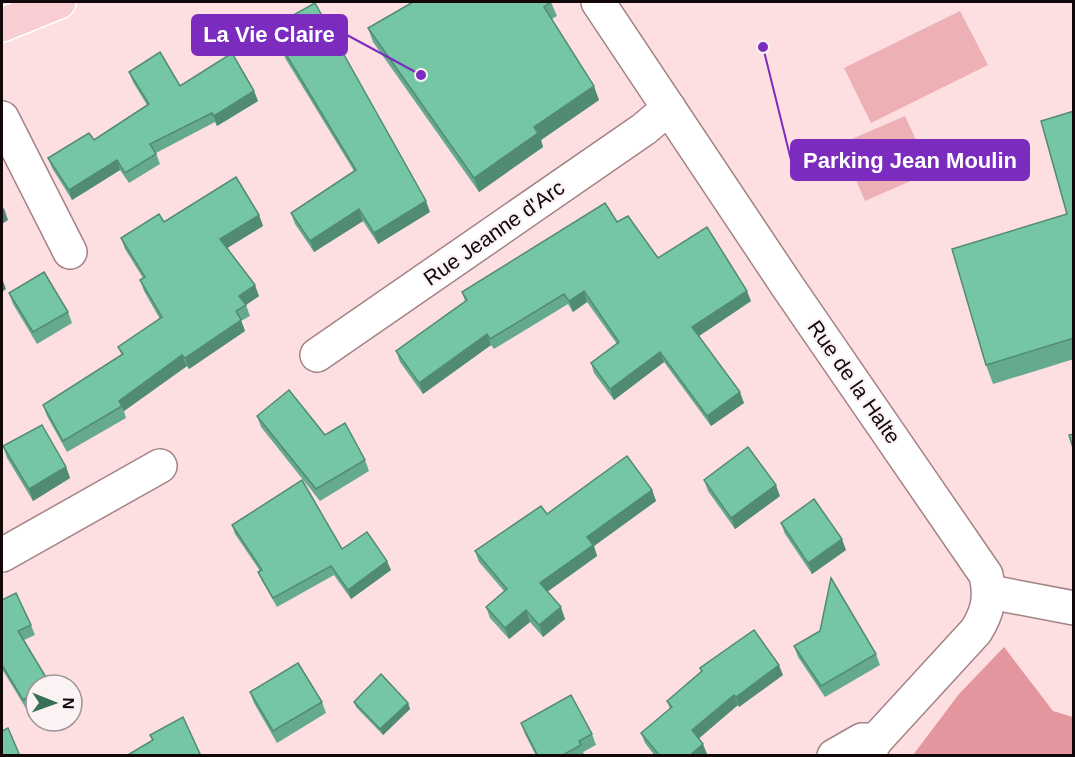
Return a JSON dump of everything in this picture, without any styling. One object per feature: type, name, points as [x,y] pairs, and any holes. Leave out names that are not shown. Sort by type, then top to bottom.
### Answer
[{"type":"main road","points":[[2,26],[59,2]]},
{"type":"street","name":"Rue de la Halte","points":[[598,2],[788,287],[976,557],[986,575],[990,592]]},
{"type":"street","name":"Rue Jeanne d'Arc","points":[[317,355],[644,129],[669,108]]},
{"type":"street","points":[[2,118],[70,252]]},
{"type":"street","points":[[2,555],[160,466]]},
{"type":"street","points":[[834,756],[862,740],[872,748],[976,631],[986,615],[990,592],[1074,609]]},
{"type":"shaded area","points":[[960,11],[988,65],[871,123],[844,68]]},
{"type":"shaded area","points":[[905,116],[931,172],[865,201],[840,144]]},
{"type":"shaded area","points":[[1004,647],[1053,711],[1073,717],[1073,755],[913,755],[959,694]]},
{"type":"building","points":[[413,2],[551,2],[544,7],[594,86],[534,127],[538,133],[474,178],[368,28]]},
{"type":"building","points":[[315,3],[426,201],[374,233],[359,209],[310,241],[291,213],[356,170],[281,46],[289,42],[277,24]]},
{"type":"building","points":[[160,52],[180,86],[232,53],[254,91],[214,116],[212,113],[150,144],[156,154],[125,173],[117,160],[69,190],[48,158],[89,133],[94,140],[149,104],[129,72]]},
{"type":"building","points":[[1074,111],[1074,338],[986,365],[952,249],[1067,214],[1041,121]]},
{"type":"building","points":[[236,177],[259,215],[220,239],[255,285],[239,296],[246,305],[236,311],[241,320],[185,358],[182,355],[119,401],[122,406],[63,441],[43,405],[123,354],[118,347],[162,317],[140,280],[145,277],[121,238],[159,214],[164,222]]},
{"type":"building","points":[[605,203],[617,222],[628,216],[658,258],[707,227],[747,291],[692,327],[740,392],[707,416],[660,352],[610,389],[591,363],[619,342],[584,291],[569,301],[564,294],[490,339],[487,334],[419,383],[396,351],[467,300],[462,292]]},
{"type":"building","points":[[44,272],[68,312],[33,332],[9,293]]},
{"type":"building","points":[[289,390],[325,435],[345,423],[365,460],[316,489],[257,416]]},
{"type":"building","points":[[42,425],[66,467],[29,489],[3,446]]},
{"type":"building","points":[[1074,434],[1074,451],[1069,435]]},
{"type":"building","points":[[748,447],[776,485],[731,518],[704,480]]},
{"type":"building","points":[[627,456],[652,490],[587,537],[593,545],[540,583],[561,607],[539,625],[526,610],[505,628],[486,607],[507,589],[475,551],[541,506],[547,514]]},
{"type":"building","points":[[302,480],[342,549],[367,532],[387,561],[348,590],[331,566],[273,598],[258,572],[262,570],[232,525]]},
{"type":"building","points":[[814,499],[842,539],[808,563],[781,523]]},
{"type":"building","points":[[831,578],[876,654],[821,686],[794,646],[820,631]]},
{"type":"building","points":[[16,593],[31,625],[18,631],[43,673],[24,673],[23,700],[2,665],[2,600]]},
{"type":"building","points":[[754,630],[779,665],[736,697],[734,695],[692,730],[703,744],[689,756],[660,756],[641,733],[672,707],[667,701],[702,671],[700,668]]},
{"type":"building","points":[[298,663],[322,702],[273,731],[250,692]]},
{"type":"building","points":[[381,674],[408,703],[380,729],[354,702]]},
{"type":"building","points":[[571,695],[592,734],[579,741],[581,745],[561,756],[538,756],[521,723]]},
{"type":"building","points":[[183,717],[201,756],[126,756],[153,740],[150,735]]},
{"type":"building","points":[[8,728],[20,756],[2,756],[2,731]]},
{"type":"place","name":"Parking Jean Moulin","points":[[763,47]]},
{"type":"place","name":"La Vie Claire","points":[[421,75]]}]
